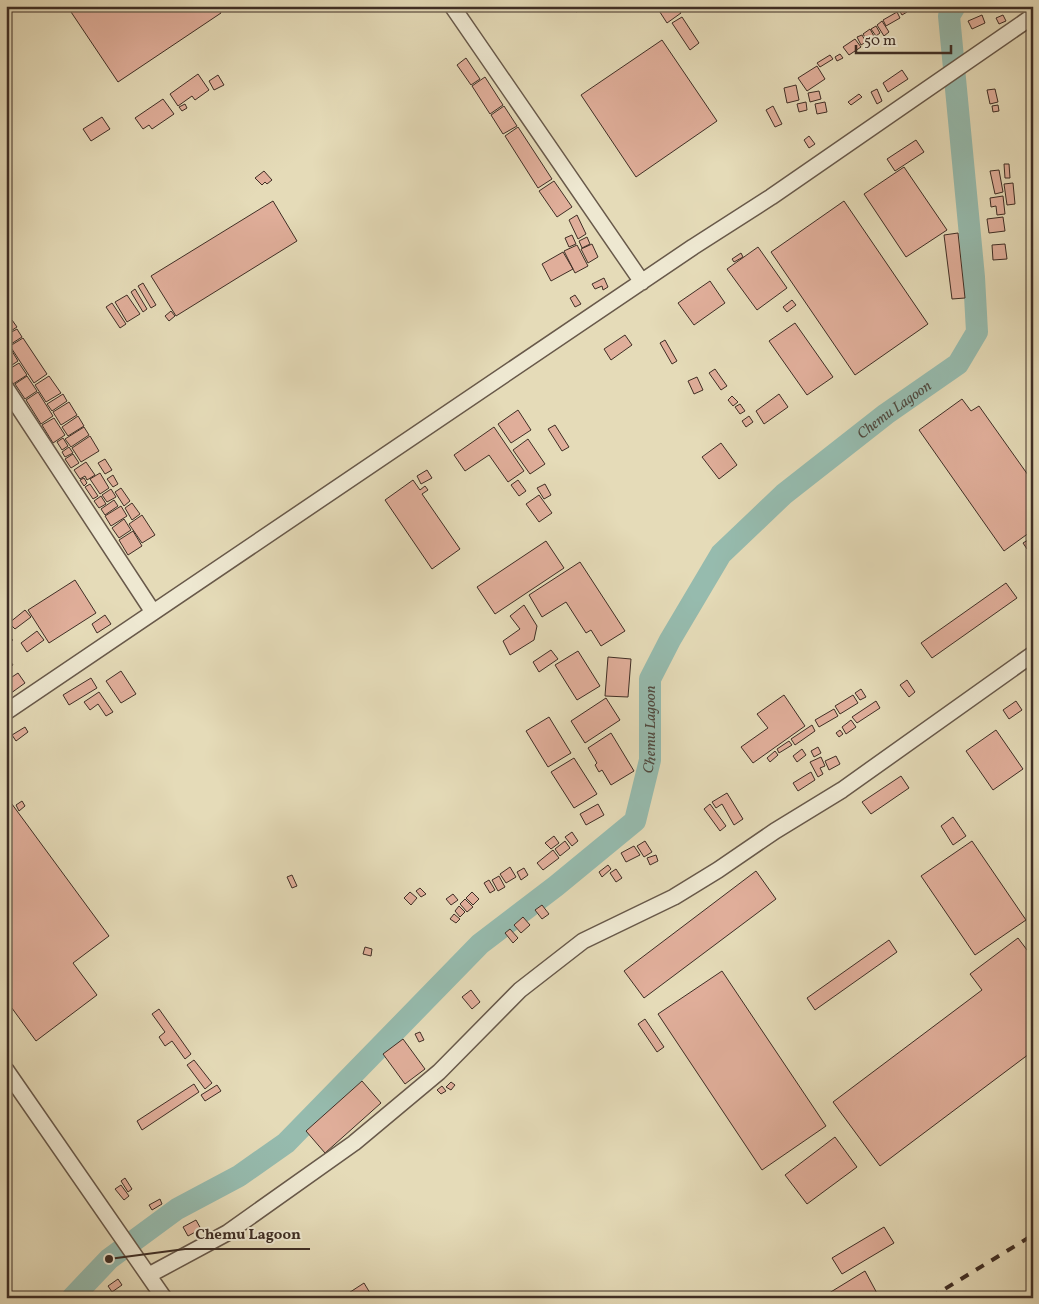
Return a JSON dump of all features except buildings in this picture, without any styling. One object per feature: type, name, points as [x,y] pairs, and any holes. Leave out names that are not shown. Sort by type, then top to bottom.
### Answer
[{"type":"street","points":[[452,6],[642,282]]},
{"type":"street","points":[[6,712],[642,282],[771,197],[1033,16]]},
{"type":"street","points":[[6,388],[153,612]]},
{"type":"street","points":[[149,1275],[227,1233],[354,1142],[438,1072],[520,990],[583,941],[674,897],[718,870],[775,830],[842,790],[1033,654]]},
{"type":"street","points":[[6,1070],[164,1298]]},
{"type":"waterway","name":"Chemu Lagoon","points":[[72,1298],[109,1259],[177,1209],[239,1176],[286,1143],[480,944],[556,886],[635,821],[650,760],[650,679],[670,640],[721,554],[784,494],[886,414],[958,364],[977,332],[974,277],[949,16],[955,6]]},
{"type":"railway","points":[[930,1298],[1033,1235]]},
{"type":"place","name":"Chemu Lagoon","points":[[109,1259]]}]
